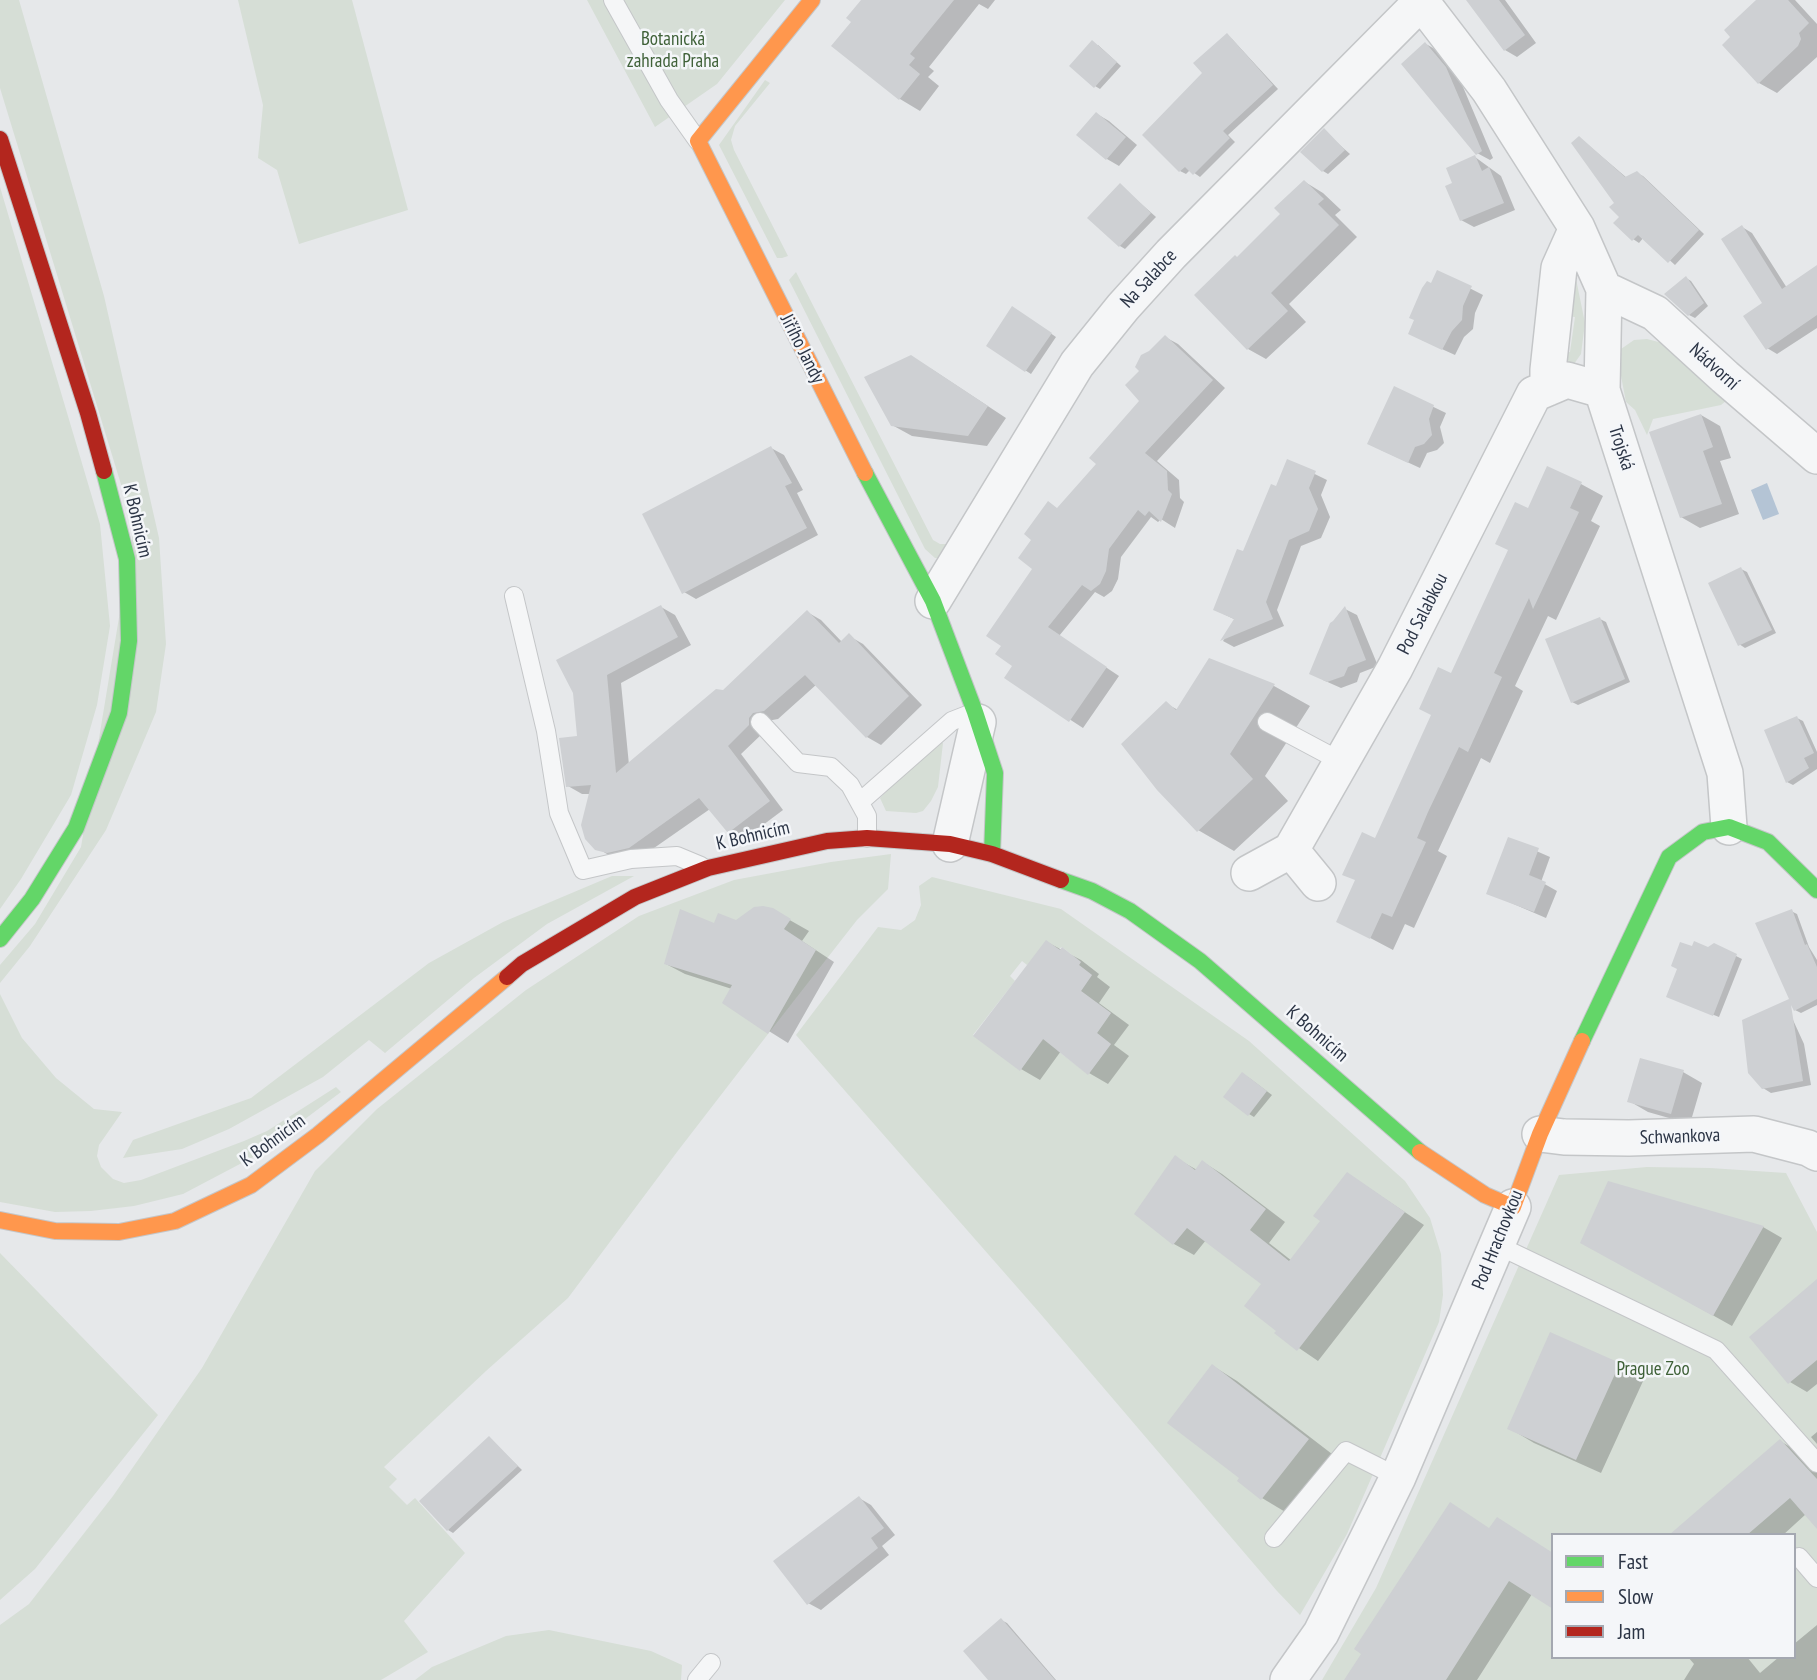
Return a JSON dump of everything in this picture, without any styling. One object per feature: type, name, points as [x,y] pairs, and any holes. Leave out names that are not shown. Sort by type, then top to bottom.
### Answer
[{"type":"street","points":[[698,141],[812,0]]},
{"type":"street","name":"Trojská","points":[[1421,1],[1489,90],[1577,228],[1604,289],[1602,390],[1725,772],[1729,827]]},
{"type":"street","name":"Na Salabce","points":[[933,601],[1077,364],[1123,307],[1171,254],[1421,1]]},
{"type":"street","name":"K Bohnicím","points":[[0,139],[88,413],[127,559],[129,641],[119,713],[76,828],[32,900],[0,939]]},
{"type":"street","name":"Jiřího Jandy","points":[[698,141],[856,457],[933,601],[969,718],[995,773],[992,854]]},
{"type":"street","points":[[1577,228],[1559,268],[1548,388],[1567,380],[1602,390]]},
{"type":"street","name":"Nádvorní","points":[[1604,289],[1655,313],[1724,377],[1817,456]]},
{"type":"street","name":"Pod Salabkou","points":[[1292,850],[1395,668],[1534,394],[1548,388]]},
{"type":"street","points":[[950,844],[969,718]]},
{"type":"street","points":[[1729,827],[1768,842],[1817,890]]},
{"type":"street","name":"Pod Hrachovkou","points":[[1288,1680],[1321,1633],[1398,1477],[1513,1207],[1540,1134],[1599,1002],[1670,857],[1703,832],[1729,827]]},
{"type":"street","name":"K Bohnicím","points":[[0,1220],[55,1231],[119,1232],[175,1221],[251,1185],[318,1135],[523,964],[635,897],[708,868],[827,841],[867,838],[950,844],[992,854],[1092,891],[1130,911],[1200,961],[1417,1150],[1485,1195],[1513,1207]]},
{"type":"street","points":[[1249,873],[1292,850],[1318,883]]},
{"type":"street","name":"Schwankova","points":[[1540,1134],[1629,1138],[1754,1134],[1808,1148],[1817,1153]]},
{"type":"lane","points":[[613,0],[669,100],[698,141]]},
{"type":"lane","points":[[514,596],[546,731],[559,813],[583,870],[631,859],[677,856],[708,868]]},
{"type":"lane","points":[[861,801],[969,718]]},
{"type":"lane","points":[[760,722],[798,762],[831,767],[850,785],[867,816],[867,838]]},
{"type":"lane","points":[[1267,722],[1342,761]]},
{"type":"lane","points":[[995,773],[1013,779]]},
{"type":"lane","points":[[1497,1245],[1716,1350],[1817,1463]]},
{"type":"lane","points":[[1275,1538],[1346,1451],[1398,1477]]},
{"type":"lane","points":[[1799,1557],[1817,1578]]},
{"type":"lane","points":[[697,1680],[711,1663]]},
{"type":"green space","points":[[0,0],[19,0],[104,296],[159,538],[166,644],[156,712],[106,830],[30,946],[0,983],[0,965],[35,924],[81,847],[134,527],[0,88]]},
{"type":"green space","points":[[238,0],[352,0],[408,210],[299,244],[277,170],[258,158],[263,105]]},
{"type":"green space","name":"Botanická zahrada Praha","points":[[587,0],[785,0],[717,84],[655,127]]},
{"type":"green space","points":[[765,80],[770,83],[735,126],[731,140],[788,256],[782,258],[777,258],[719,145]]},
{"type":"green space","points":[[0,187],[100,524],[110,626],[97,705],[71,795],[0,909]]},
{"type":"green space","points":[[796,272],[933,540],[947,544],[950,554],[943,558],[935,558],[925,549],[789,280]]},
{"type":"green space","points":[[1576,279],[1585,323],[1581,354],[1569,371],[1562,352],[1570,352],[1575,317],[1566,316],[1569,280]]},
{"type":"green space","points":[[1647,339],[1666,344],[1726,401],[1721,405],[1653,419],[1647,435],[1635,410],[1626,402],[1618,360],[1621,349],[1634,340]]},
{"type":"green space","points":[[935,742],[943,743],[938,787],[931,801],[923,811],[916,813],[886,811],[880,798]]},
{"type":"green space","points":[[891,854],[888,889],[857,920],[568,1298],[384,1467],[397,1479],[389,1487],[407,1505],[415,1498],[465,1553],[404,1621],[428,1652],[381,1680],[0,1680],[0,1625],[29,1604],[113,1496],[202,1368],[315,1171],[377,1109],[526,990],[639,916],[734,880]]},
{"type":"green space","points":[[612,876],[634,876],[547,924],[474,978],[385,1053],[369,1040],[323,1077],[229,1129],[182,1149],[123,1158],[133,1140],[251,1098],[429,963],[503,922]]},
{"type":"green space","points":[[932,877],[1061,909],[1249,1041],[1405,1181],[1430,1218],[1441,1254],[1443,1295],[1439,1322],[1347,1534],[1300,1615],[796,1035],[878,927],[901,930],[915,920],[921,905],[919,886]],"holes":[[[1062,947],[1081,962],[1079,965],[1092,975],[1081,991],[1111,1013],[1097,1033],[1111,1044],[1088,1074],[1058,1051],[1054,1025],[1020,1070],[973,1035],[1015,981],[1010,976],[1022,961],[1027,965]]]},
{"type":"green space","points":[[0,994],[22,1038],[56,1078],[94,1109],[122,1112],[99,1145],[97,1156],[101,1167],[113,1179],[124,1183],[141,1180],[244,1141],[267,1131],[336,1087],[341,1092],[257,1155],[183,1194],[134,1206],[91,1211],[55,1212],[0,1202]]},
{"type":"green space","name":"Prague Zoo","points":[[1647,1167],[1786,1173],[1817,1232],[1817,1680],[1322,1680],[1376,1588],[1559,1175]]},
{"type":"green space","points":[[0,1253],[158,1415],[35,1569],[0,1600]]},
{"type":"green space","points":[[549,1630],[651,1651],[682,1665],[681,1680],[415,1680],[432,1667],[506,1636]]},
{"type":"water","points":[[1767,483],[1779,514],[1763,520],[1751,490]]},
{"type":"building","points":[[861,0],[954,0],[910,54],[915,58],[909,65],[920,74],[899,100],[831,46],[851,22],[846,18]]},
{"type":"building","points":[[1466,0],[1499,0],[1525,35],[1504,51]]},
{"type":"building","points":[[1756,0],[1788,0],[1809,23],[1799,33],[1801,39],[1798,46],[1758,84],[1722,45],[1730,37],[1724,30]]},
{"type":"building","points":[[1227,33],[1273,85],[1223,131],[1230,138],[1193,175],[1185,167],[1179,172],[1142,135],[1202,73],[1193,63]]},
{"type":"building","points":[[1092,40],[1117,62],[1094,88],[1069,66]]},
{"type":"building","points":[[1425,42],[1446,67],[1482,151],[1476,155],[1401,64]]},
{"type":"building","points":[[1096,112],[1126,137],[1106,160],[1076,135]]},
{"type":"building","points":[[1324,128],[1345,150],[1322,172],[1300,152]]},
{"type":"building","points":[[1579,136],[1625,177],[1637,171],[1699,230],[1668,263],[1638,235],[1632,241],[1613,223],[1619,217],[1609,207],[1614,203],[1571,143]]},
{"type":"building","points":[[1475,155],[1482,171],[1489,167],[1504,203],[1460,221],[1445,186],[1452,183],[1446,168]]},
{"type":"building","points":[[1304,180],[1324,199],[1318,204],[1339,225],[1271,293],[1288,311],[1247,350],[1194,295],[1280,214],[1274,208]]},
{"type":"building","points":[[1120,183],[1151,213],[1119,247],[1087,218]]},
{"type":"building","points":[[1742,225],[1782,289],[1817,265],[1817,315],[1766,350],[1743,316],[1762,303],[1721,239]]},
{"type":"building","points":[[1437,270],[1472,286],[1463,306],[1462,320],[1452,331],[1442,350],[1408,334],[1414,320],[1409,318],[1422,288],[1427,281],[1431,283]]},
{"type":"building","points":[[1686,276],[1704,303],[1688,316],[1664,294]]},
{"type":"building","points":[[1012,306],[1052,333],[1025,372],[986,346]]},
{"type":"building","points":[[1165,335],[1213,380],[1145,453],[1167,471],[1168,490],[1172,494],[1161,522],[1149,511],[1145,516],[1138,510],[1109,549],[1106,571],[1100,584],[1091,591],[1082,585],[1048,627],[1107,667],[1069,722],[1004,678],[1012,666],[995,654],[1001,646],[986,636],[1032,569],[1018,558],[1031,540],[1024,534],[1048,501],[1057,508],[1096,464],[1089,458],[1139,401],[1125,385],[1139,371],[1135,367],[1141,355]]},
{"type":"building","points":[[911,355],[988,406],[968,436],[891,426],[864,377]]},
{"type":"building","points":[[1394,386],[1434,405],[1429,419],[1432,435],[1424,444],[1415,447],[1408,463],[1367,444]]},
{"type":"building","points":[[1701,414],[1713,447],[1703,451],[1722,504],[1680,518],[1649,432]]},
{"type":"building","points":[[771,446],[792,483],[785,486],[807,528],[682,594],[642,514]]},
{"type":"building","points":[[1287,459],[1316,471],[1309,488],[1318,509],[1309,531],[1289,540],[1266,602],[1273,619],[1220,641],[1234,619],[1213,610],[1237,549],[1243,551],[1271,484],[1276,486]]},
{"type":"building","points":[[1547,466],[1582,482],[1570,508],[1579,512],[1533,609],[1529,598],[1494,673],[1502,677],[1468,752],[1459,747],[1428,812],[1417,838],[1426,842],[1392,917],[1382,913],[1370,939],[1336,922],[1355,880],[1342,875],[1362,832],[1375,838],[1431,715],[1419,709],[1438,667],[1451,673],[1508,550],[1495,544],[1515,502],[1528,508]]},
{"type":"building","points":[[1741,567],[1772,630],[1738,646],[1708,583]]},
{"type":"building","points":[[661,605],[678,637],[607,675],[616,773],[716,689],[723,690],[807,610],[839,643],[849,633],[909,696],[866,738],[805,675],[764,711],[753,713],[749,718],[749,725],[728,746],[770,801],[728,833],[699,798],[629,848],[607,853],[595,850],[585,839],[581,825],[591,785],[566,787],[559,738],[577,736],[573,693],[556,660]]},
{"type":"building","points":[[1345,606],[1366,660],[1348,667],[1344,676],[1327,682],[1309,674],[1330,623]]},
{"type":"building","points":[[1600,617],[1625,679],[1571,703],[1545,639]]},
{"type":"building","points":[[1209,658],[1275,684],[1230,754],[1253,779],[1197,832],[1157,790],[1121,744],[1166,701],[1176,710]]},
{"type":"building","points":[[1797,716],[1814,753],[1804,758],[1809,768],[1786,783],[1764,730]]},
{"type":"building","points":[[1508,837],[1539,848],[1529,875],[1546,882],[1534,912],[1486,894]]},
{"type":"building","points":[[754,907],[773,908],[791,919],[784,929],[816,950],[768,1034],[722,1003],[732,985],[664,964],[680,909],[714,923],[718,913],[736,920]]},
{"type":"building","points":[[1792,909],[1805,945],[1807,944],[1817,967],[1817,999],[1794,1011],[1791,1005],[1803,1081],[1762,1089],[1748,1073],[1742,1020],[1789,999],[1755,923]]},
{"type":"building","points":[[1046,940],[1060,950],[1062,947],[1081,962],[1079,965],[1092,975],[1081,991],[1111,1013],[1097,1033],[1111,1044],[1088,1075],[1043,1039],[1020,1071],[973,1036]]},
{"type":"building","points":[[1694,941],[1708,947],[1714,943],[1737,954],[1713,1016],[1666,997],[1677,969],[1671,966],[1680,942],[1692,946]]},
{"type":"building","points":[[1640,1058],[1684,1070],[1671,1114],[1627,1102]]},
{"type":"building","points":[[1242,1072],[1267,1091],[1248,1116],[1223,1097]]},
{"type":"building","points":[[1175,1155],[1195,1170],[1202,1160],[1266,1209],[1250,1230],[1289,1261],[1320,1221],[1313,1216],[1347,1172],[1405,1212],[1297,1351],[1244,1306],[1261,1284],[1187,1228],[1173,1245],[1134,1214]]},
{"type":"building","points":[[1608,1181],[1764,1226],[1713,1316],[1580,1243]]},
{"type":"building","points":[[1817,1279],[1817,1360],[1788,1384],[1749,1337]]},
{"type":"building","points":[[1550,1332],[1620,1363],[1576,1460],[1507,1429]]},
{"type":"building","points":[[1212,1364],[1309,1439],[1261,1500],[1237,1481],[1239,1478],[1167,1423]]},
{"type":"building","points":[[489,1436],[518,1466],[447,1531],[419,1501]]},
{"type":"building","points":[[1780,1439],[1817,1479],[1817,1529],[1790,1498],[1749,1533],[1671,1533]]},
{"type":"building","points":[[859,1496],[884,1528],[871,1538],[878,1548],[807,1605],[773,1561]]},
{"type":"building","points":[[1450,1502],[1489,1528],[1497,1517],[1551,1552],[1551,1608],[1509,1581],[1446,1680],[1344,1680],[1361,1654],[1354,1649]]},
{"type":"building","points":[[1001,1618],[1055,1680],[988,1680],[963,1651]]},
{"type":"traffic: fast","points":[[0,939],[32,899],[76,828],[119,713],[129,641],[127,559],[104,471]]},
{"type":"traffic: fast","points":[[865,473],[933,601],[975,712],[995,773],[992,854]]},
{"type":"traffic: fast","points":[[1582,1041],[1669,857],[1703,832],[1729,827],[1768,842],[1817,890]]},
{"type":"traffic: fast","points":[[1061,880],[1092,891],[1130,911],[1200,961],[1420,1152]]},
{"type":"traffic: slow","points":[[812,0],[698,141],[865,473]]},
{"type":"traffic: slow","points":[[0,1220],[55,1231],[119,1232],[175,1221],[251,1185],[318,1135],[507,977]]},
{"type":"traffic: slow","points":[[1420,1152],[1485,1195],[1513,1207],[1540,1134],[1582,1041]]},
{"type":"traffic: jam","points":[[0,139],[104,471]]},
{"type":"traffic: jam","points":[[507,977],[522,964],[635,897],[708,868],[827,841],[867,838],[950,844],[992,854],[1061,880]]}]
